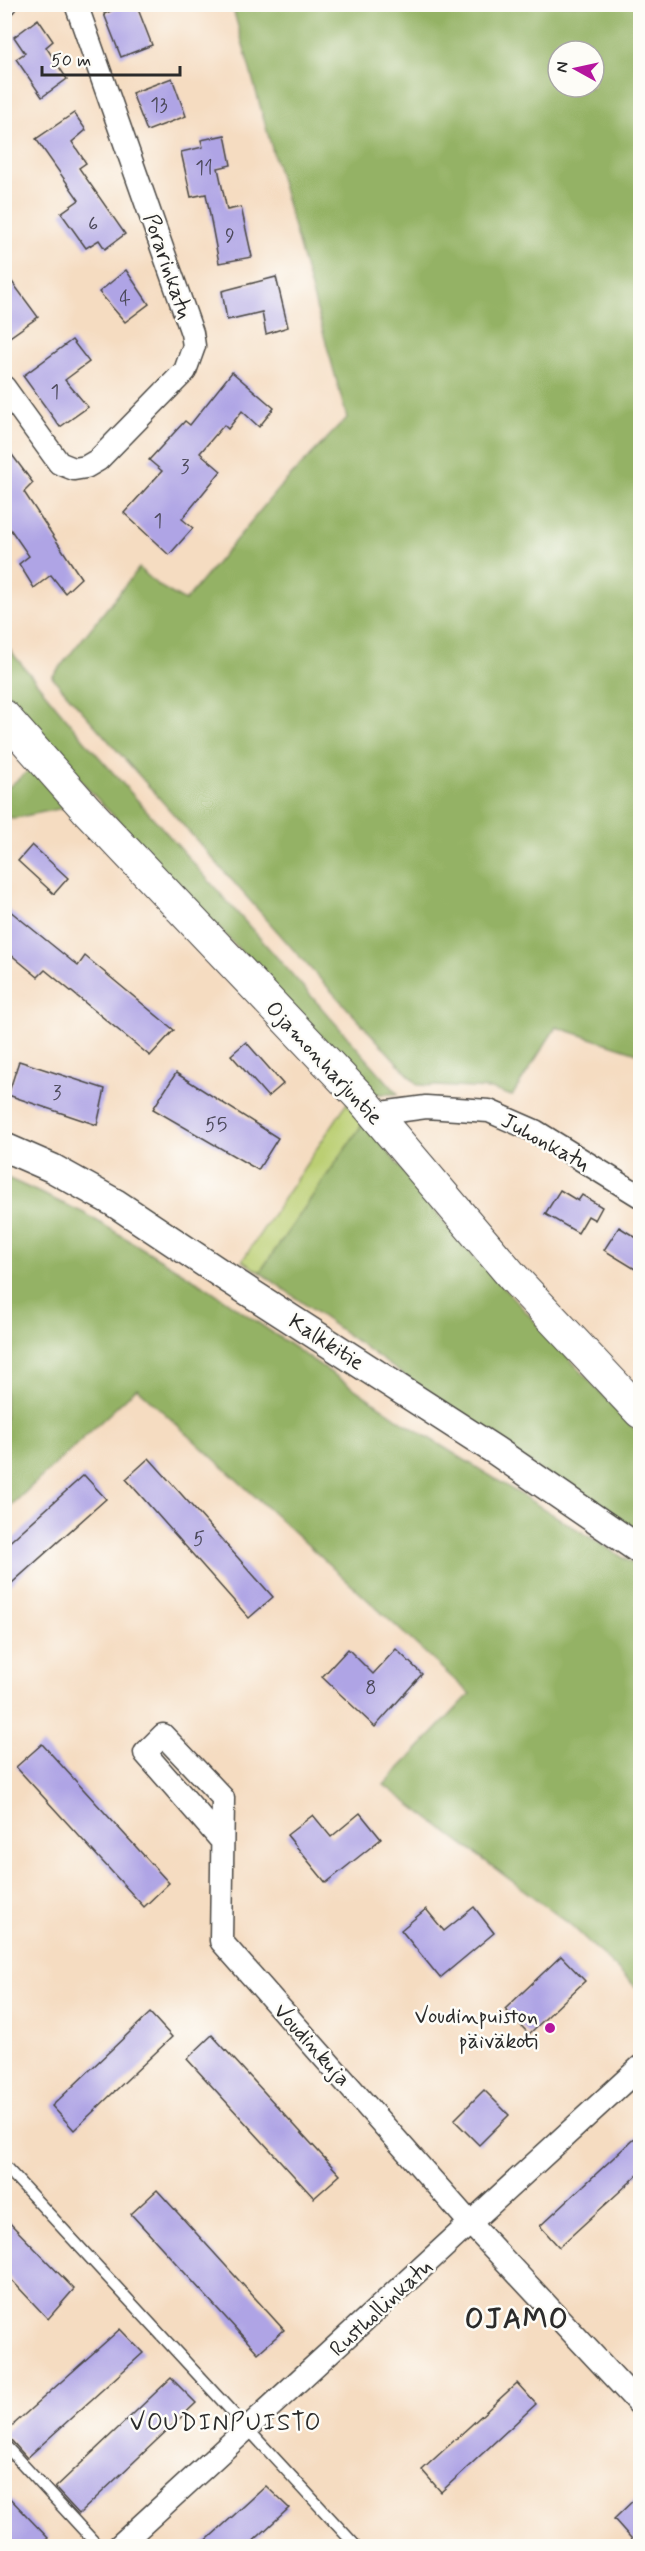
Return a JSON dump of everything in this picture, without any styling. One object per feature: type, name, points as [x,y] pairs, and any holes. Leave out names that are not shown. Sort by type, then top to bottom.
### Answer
[{"type":"main road","name":"Ojamonharjuntie","points":[[4,716],[87,810],[374,1114],[512,1276],[640,1412]]},
{"type":"street","name":"Porarinkatu","points":[[4,387],[59,463],[74,469],[86,467],[98,460],[185,371],[194,346],[192,333],[76,4]]},
{"type":"street","name":"Juhonkatu","points":[[374,1114],[426,1107],[489,1111],[535,1131],[640,1196]]},
{"type":"street","name":"Kalkkitie","points":[[4,1147],[52,1168],[115,1203],[496,1451],[640,1550]]},
{"type":"street","name":"Voudinkuja","points":[[222,1840],[221,1941],[470,2223],[640,2405]]},
{"type":"street","name":"Rusthollinkatu","points":[[119,2547],[640,2067]]},
{"type":"lane","points":[[4,2164],[356,2547]]},
{"type":"lane","points":[[4,2444],[98,2547]]},
{"type":"green space","points":[[232,5],[640,5],[640,1054],[556,1027],[512,1096],[491,1089],[418,1085],[299,956],[52,677],[139,568],[159,586],[185,601],[279,488],[347,418]]},
{"type":"green space","points":[[4,643],[85,741],[398,1094],[375,1094],[88,789],[5,689]]},
{"type":"green space","points":[[34,766],[68,807],[15,818],[5,817],[5,790]]},
{"type":"green space","points":[[347,1103],[364,1122],[260,1272],[242,1261]]},
{"type":"green space","points":[[364,1122],[454,1234],[640,1435],[640,1539],[434,1397],[260,1272]]},
{"type":"green space","points":[[5,1177],[84,1213],[203,1285],[406,1424],[640,1568],[640,1991],[572,1926],[384,1785],[470,1694],[137,1388],[5,1511]]},
{"type":"building","points":[[126,4],[136,4],[152,45],[121,57],[104,14]]},
{"type":"building","points":[[38,19],[53,41],[46,47],[67,79],[42,97],[16,59],[25,53],[14,37]]},
{"type":"building","points":[[172,78],[186,116],[147,131],[132,93]]},
{"type":"building","points":[[74,113],[86,130],[72,142],[86,163],[79,168],[125,234],[105,249],[99,240],[86,248],[61,213],[79,200],[36,139]]},
{"type":"building","points":[[225,135],[231,165],[218,168],[227,210],[241,207],[252,257],[219,263],[206,194],[191,197],[181,152],[203,147],[201,140]]},
{"type":"building","points":[[126,270],[149,304],[125,322],[99,292]]},
{"type":"building","points":[[4,271],[38,317],[4,341]]},
{"type":"building","points":[[276,277],[288,327],[266,334],[262,312],[227,320],[222,291]]},
{"type":"building","points":[[72,340],[89,362],[65,380],[88,407],[60,427],[23,376]]},
{"type":"building","points":[[232,372],[274,408],[259,427],[242,411],[228,429],[224,425],[200,453],[221,471],[182,519],[193,528],[169,555],[124,513],[162,471],[149,460],[185,421],[190,425]]},
{"type":"building","points":[[4,444],[33,483],[24,492],[81,578],[65,593],[51,575],[34,588],[19,564],[29,556],[4,520]]},
{"type":"building","points":[[32,845],[68,878],[54,894],[18,861]]},
{"type":"building","points":[[4,906],[78,966],[85,956],[174,1030],[150,1056],[45,970],[38,977],[4,949]]},
{"type":"building","points":[[246,1042],[283,1084],[268,1097],[231,1055]]},
{"type":"building","points":[[19,1061],[105,1089],[97,1125],[8,1095]]},
{"type":"building","points":[[176,1073],[278,1138],[258,1170],[153,1109]]},
{"type":"building","points":[[560,1190],[578,1201],[582,1195],[602,1207],[595,1220],[588,1216],[578,1233],[545,1214]]},
{"type":"building","points":[[619,1227],[640,1240],[640,1261],[635,1269],[604,1250]]},
{"type":"building","points":[[149,1458],[273,1597],[249,1618],[126,1479]]},
{"type":"building","points":[[84,1475],[106,1499],[4,1590],[4,1547]]},
{"type":"building","points":[[348,1649],[373,1674],[396,1649],[422,1674],[375,1727],[322,1677]]},
{"type":"building","points":[[42,1744],[169,1883],[144,1907],[16,1767]]},
{"type":"building","points":[[360,1813],[381,1839],[326,1883],[287,1835],[313,1815],[331,1837]]},
{"type":"building","points":[[474,1907],[494,1933],[440,1978],[401,1930],[426,1909],[444,1931]]},
{"type":"building","points":[[561,1956],[585,1981],[529,2034],[505,2009]]},
{"type":"building","points":[[150,2013],[172,2037],[74,2130],[52,2106]]},
{"type":"building","points":[[212,2035],[340,2175],[314,2198],[187,2059]]},
{"type":"building","points":[[484,2090],[509,2115],[479,2145],[454,2120]]},
{"type":"building","points":[[640,2133],[640,2173],[559,2247],[540,2226]]},
{"type":"building","points":[[157,2190],[284,2330],[258,2353],[131,2214]]},
{"type":"building","points":[[4,2217],[74,2289],[48,2319],[4,2272]]},
{"type":"building","points":[[120,2329],[143,2353],[27,2458],[10,2439],[4,2437],[4,2433]]},
{"type":"building","points":[[171,2378],[196,2403],[79,2514],[55,2488]]},
{"type":"building","points":[[517,2383],[536,2404],[441,2492],[422,2470]]},
{"type":"building","points":[[266,2486],[289,2508],[247,2547],[199,2547]]},
{"type":"building","points":[[4,2492],[48,2538],[39,2547],[10,2547],[4,2541]]},
{"type":"building","points":[[640,2494],[640,2547],[639,2547],[614,2519]]},
{"type":"place","name":"Voudinpuiston päiväkoti","points":[[550,2028]]},
{"type":"district","name":"OJAMO","points":[[517,2318]]},
{"type":"district","name":"VOUDINPUISTO","points":[[226,2422]]}]
